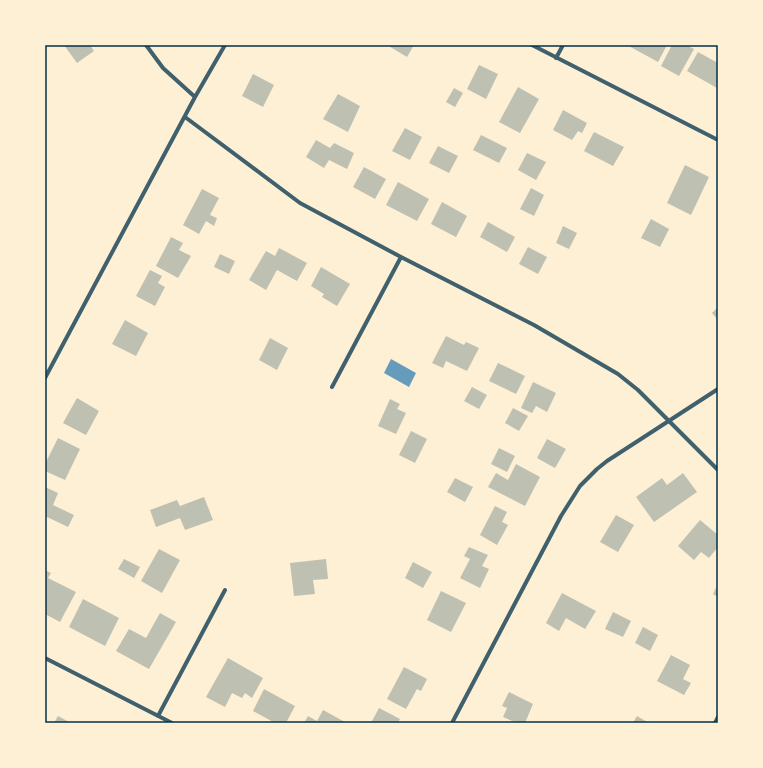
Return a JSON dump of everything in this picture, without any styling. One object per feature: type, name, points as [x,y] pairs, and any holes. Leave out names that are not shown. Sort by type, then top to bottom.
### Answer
[{"type":"street","points":[[146,45],[163,68],[195,97]]},
{"type":"street","points":[[45,378],[224,45]]},
{"type":"street","points":[[532,45],[718,140]]},
{"type":"street","points":[[556,58],[563,45]]},
{"type":"street","points":[[185,117],[300,203],[534,325],[618,374],[638,390],[718,470]]},
{"type":"street","points":[[332,387],[401,257]]},
{"type":"street","points":[[452,723],[561,516],[580,486],[606,461],[718,389]]},
{"type":"street","points":[[158,716],[225,590]]},
{"type":"street","points":[[45,658],[172,723]]},
{"type":"street","points":[[715,723],[718,717]]},
{"type":"water","points":[[391,359],[416,373],[409,387],[384,373]]},
{"type":"building","points":[[64,45],[90,45],[94,51],[77,63]]},
{"type":"building","points":[[387,45],[414,45],[407,57]]},
{"type":"building","points":[[627,45],[667,45],[658,62]]},
{"type":"building","points":[[672,45],[686,45],[694,49],[679,76],[661,66]]},
{"type":"building","points":[[698,52],[718,63],[717,88],[687,71]]},
{"type":"building","points":[[479,65],[498,74],[486,99],[467,89]]},
{"type":"building","points":[[253,74],[274,85],[263,107],[242,96]]},
{"type":"building","points":[[518,87],[539,99],[520,133],[499,122]]},
{"type":"building","points":[[454,88],[463,93],[455,107],[446,102]]},
{"type":"building","points":[[338,94],[360,106],[348,132],[323,119]]},
{"type":"building","points":[[563,110],[587,123],[582,133],[578,131],[572,140],[553,130]]},
{"type":"building","points":[[405,128],[422,137],[410,160],[392,151]]},
{"type":"building","points":[[594,132],[624,147],[613,166],[584,151]]},
{"type":"building","points":[[481,135],[507,148],[499,163],[473,150]]},
{"type":"building","points":[[316,140],[330,148],[334,143],[354,153],[347,169],[329,160],[324,168],[306,157]]},
{"type":"building","points":[[438,146],[458,156],[449,173],[429,163]]},
{"type":"building","points":[[527,153],[546,162],[536,180],[518,170]]},
{"type":"building","points":[[685,165],[709,177],[691,215],[667,203]]},
{"type":"building","points":[[364,167],[386,179],[375,199],[353,187]]},
{"type":"building","points":[[398,182],[429,199],[417,221],[386,205]]},
{"type":"building","points":[[531,188],[544,195],[534,216],[520,209]]},
{"type":"building","points":[[202,189],[219,198],[210,215],[217,218],[214,226],[206,221],[199,234],[183,225]]},
{"type":"building","points":[[442,202],[467,216],[456,237],[431,224]]},
{"type":"building","points":[[651,219],[669,229],[660,247],[641,238]]},
{"type":"building","points":[[488,222],[515,237],[507,252],[480,237]]},
{"type":"building","points":[[563,226],[577,233],[569,249],[556,243]]},
{"type":"building","points":[[171,237],[183,243],[179,250],[191,256],[178,278],[156,266]]},
{"type":"building","points":[[528,247],[547,257],[538,274],[519,264]]},
{"type":"building","points":[[279,248],[307,263],[297,281],[277,270],[266,290],[249,280],[266,251],[275,256]]},
{"type":"building","points":[[220,254],[235,261],[229,274],[214,267]]},
{"type":"building","points":[[321,267],[350,284],[337,306],[322,297],[324,294],[311,286]]},
{"type":"building","points":[[150,270],[162,276],[158,283],[165,287],[155,306],[136,296]]},
{"type":"building","points":[[718,307],[718,320],[712,313]]},
{"type":"building","points":[[125,320],[148,333],[136,356],[112,344]]},
{"type":"building","points":[[446,336],[464,345],[466,342],[479,348],[467,371],[446,361],[443,368],[432,363]]},
{"type":"building","points":[[270,338],[288,348],[277,370],[259,360]]},
{"type":"building","points":[[498,363],[525,376],[516,394],[489,381]]},
{"type":"building","points":[[533,382],[556,393],[547,412],[536,406],[532,413],[521,408]]},
{"type":"building","points":[[472,387],[487,395],[479,409],[464,401]]},
{"type":"building","points":[[77,398],[99,411],[86,435],[63,423]]},
{"type":"building","points":[[390,399],[400,404],[397,409],[406,413],[396,434],[378,426]]},
{"type":"building","points":[[513,408],[528,416],[519,431],[505,423]]},
{"type":"building","points":[[411,431],[427,439],[415,463],[399,455]]},
{"type":"building","points":[[58,438],[80,449],[65,480],[45,471],[45,464]]},
{"type":"building","points":[[547,439],[566,449],[555,468],[537,458]]},
{"type":"building","points":[[499,448],[515,456],[507,472],[491,464]]},
{"type":"building","points":[[516,464],[540,477],[525,506],[488,487],[496,473],[508,480]]},
{"type":"building","points":[[683,473],[697,492],[654,522],[636,497],[662,478],[667,485]]},
{"type":"building","points":[[455,478],[473,487],[465,502],[447,492]]},
{"type":"building","points":[[45,487],[58,493],[53,505],[74,515],[68,527],[45,516]]},
{"type":"building","points":[[204,497],[213,520],[185,530],[180,518],[156,527],[150,510],[177,500],[180,506]]},
{"type":"building","points":[[495,506],[507,512],[502,522],[508,525],[497,545],[480,535]]},
{"type":"building","points":[[616,515],[634,525],[618,552],[600,542]]},
{"type":"building","points":[[700,520],[718,535],[718,547],[709,558],[701,552],[694,560],[678,546]]},
{"type":"building","points":[[469,547],[488,555],[482,566],[489,569],[480,588],[460,578],[470,559],[464,556]]},
{"type":"building","points":[[159,549],[180,560],[162,593],[141,581]]},
{"type":"building","points":[[124,559],[140,567],[134,578],[118,569]]},
{"type":"building","points":[[326,559],[328,579],[313,580],[315,594],[294,596],[290,563]]},
{"type":"building","points":[[413,562],[432,572],[423,588],[405,578]]},
{"type":"building","points":[[45,570],[51,573],[48,578],[76,592],[60,622],[45,614]]},
{"type":"building","points":[[718,584],[718,597],[713,594]]},
{"type":"building","points":[[441,591],[466,603],[451,632],[427,620]]},
{"type":"building","points":[[562,593],[596,611],[585,629],[566,618],[559,631],[546,623]]},
{"type":"building","points":[[83,599],[119,618],[105,646],[69,627]]},
{"type":"building","points":[[613,612],[631,621],[623,637],[605,629]]},
{"type":"building","points":[[160,613],[176,622],[149,669],[116,651],[129,629],[146,638]]},
{"type":"building","points":[[643,627],[658,635],[650,651],[635,643]]},
{"type":"building","points":[[671,655],[690,665],[683,679],[691,683],[684,695],[657,681]]},
{"type":"building","points":[[228,658],[263,678],[252,698],[245,693],[242,698],[232,693],[225,707],[206,697]]},
{"type":"building","points":[[404,667],[427,679],[421,691],[417,689],[406,709],[387,699]]},
{"type":"building","points":[[264,689],[295,706],[286,723],[275,723],[253,711]]},
{"type":"building","points":[[509,692],[533,704],[525,723],[517,723],[503,717],[507,708],[502,706]]},
{"type":"building","points":[[379,708],[400,719],[398,723],[371,723]]},
{"type":"building","points":[[323,710],[345,722],[304,723],[308,716],[317,721]]},
{"type":"building","points":[[58,716],[71,723],[54,723]]},
{"type":"building","points":[[637,716],[649,723],[633,723]]}]
